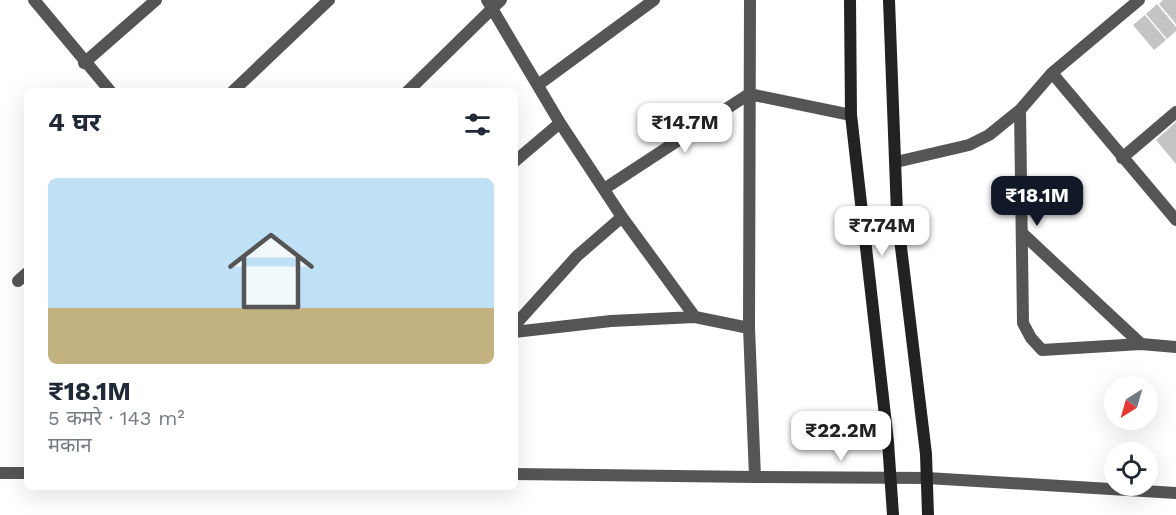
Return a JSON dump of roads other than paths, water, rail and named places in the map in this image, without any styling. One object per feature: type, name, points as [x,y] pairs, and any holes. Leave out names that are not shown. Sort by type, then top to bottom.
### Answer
[{"type":"street","points":[[34,0],[84,63],[107,88]]},
{"type":"street","points":[[84,63],[156,0]]},
{"type":"street","points":[[236,88],[329,0]]},
{"type":"street","points":[[538,85],[654,0]]},
{"type":"street","points":[[750,0],[749,328],[755,477]]},
{"type":"street","points":[[850,0],[851,115],[891,478],[893,515]]},
{"type":"street","points":[[889,0],[897,214],[927,478],[928,515]]},
{"type":"street","points":[[896,162],[969,145],[989,135],[1020,110],[1052,72],[1139,0]]},
{"type":"street","points":[[411,88],[493,2],[560,123],[622,217],[695,317]]},
{"type":"street","points":[[1052,72],[1176,220]]},
{"type":"street","points":[[604,189],[748,94],[851,115]]},
{"type":"street","points":[[1020,110],[1023,323],[1031,338],[1042,350],[1141,344],[1176,347]]},
{"type":"street","points":[[1122,158],[1176,112]]},
{"type":"street","points":[[518,159],[560,123]]},
{"type":"street","points":[[518,322],[577,256],[622,217]]},
{"type":"street","points":[[1022,233],[1141,344]]},
{"type":"street","points":[[518,332],[611,321],[695,317],[749,328]]},
{"type":"street","points":[[0,473],[24,473]]},
{"type":"street","points":[[518,474],[927,478],[1176,493]]}]
